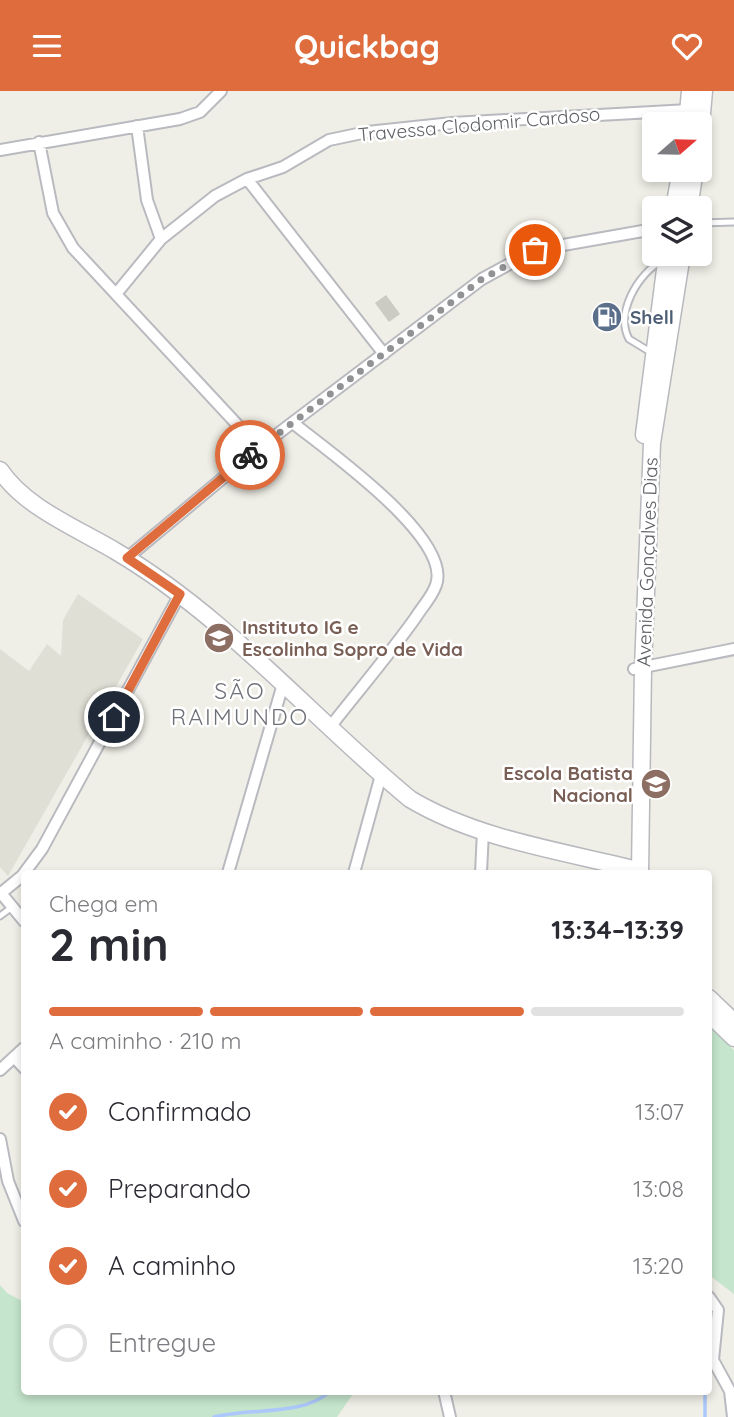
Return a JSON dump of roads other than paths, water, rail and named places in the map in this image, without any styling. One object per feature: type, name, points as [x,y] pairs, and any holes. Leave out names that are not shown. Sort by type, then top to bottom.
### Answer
[{"type":"main road","points":[[688,112],[690,91]]},
{"type":"main road","points":[[702,112],[704,91]]},
{"type":"main road","name":"Avenida Gonçalves Dias","points":[[634,870],[642,451],[652,353],[663,278],[668,266]]},
{"type":"main road","name":"Avenida Gonçalves Dias","points":[[639,669],[652,443],[670,328],[672,266]]},
{"type":"main road","points":[[663,278],[661,320],[663,325],[670,328]]},
{"type":"main road","points":[[0,470],[34,502],[127,558],[180,594],[254,655],[410,799],[437,815],[483,831],[627,870]]},
{"type":"main road","points":[[712,1002],[734,1022]]},
{"type":"main road","points":[[712,1017],[734,1038]]},
{"type":"street","points":[[0,150],[200,112],[221,91]]},
{"type":"street","name":"Travessa Clodomir Cardoso","points":[[116,294],[161,239],[215,196],[247,179],[283,167],[329,139],[356,133],[452,123],[642,118]]},
{"type":"street","points":[[137,126],[147,200],[161,239]]},
{"type":"street","points":[[39,142],[47,191],[62,232],[259,448]]},
{"type":"street","points":[[247,179],[384,353]]},
{"type":"street","points":[[127,558],[259,448],[482,279],[535,250],[642,231]]},
{"type":"street","points":[[293,423],[408,520],[434,558],[437,572],[437,584],[398,642],[330,727]]},
{"type":"street","points":[[28,870],[84,773],[180,594]]},
{"type":"street","points":[[639,669],[734,649]]},
{"type":"street","points":[[229,870],[284,684]]},
{"type":"street","points":[[355,870],[381,775]]},
{"type":"street","points":[[481,870],[483,831]]},
{"type":"street","points":[[21,879],[1,893],[21,918]]},
{"type":"street","points":[[0,1070],[21,1051]]},
{"type":"street","points":[[14,1057],[21,1065]]},
{"type":"street","points":[[0,1139],[8,1181],[21,1214]]},
{"type":"street","points":[[712,1302],[718,1311],[713,1360],[730,1391],[733,1417]]},
{"type":"street","points":[[445,1395],[450,1417]]},
{"type":"lane","points":[[712,223],[734,222]]},
{"type":"lane","points":[[652,353],[629,339],[622,320],[629,302],[645,276],[658,266]]},
{"type":"lane","points":[[0,916],[12,907]]},
{"type":"waterway","points":[[214,1417],[291,1408],[306,1405],[325,1395]]},
{"type":"waterway","points":[[705,1395],[705,1417]]},
{"type":"place","name":"Shell","points":[[607,317]]},
{"type":"place","name":"Instituto IG e Escolinha Sopro de Vida","points":[[219,638]]},
{"type":"place","name":"Escola Batista Nacional","points":[[656,784]]},
{"type":"district","name":"SÃO RAIMUNDO","points":[[240,704]]}]
